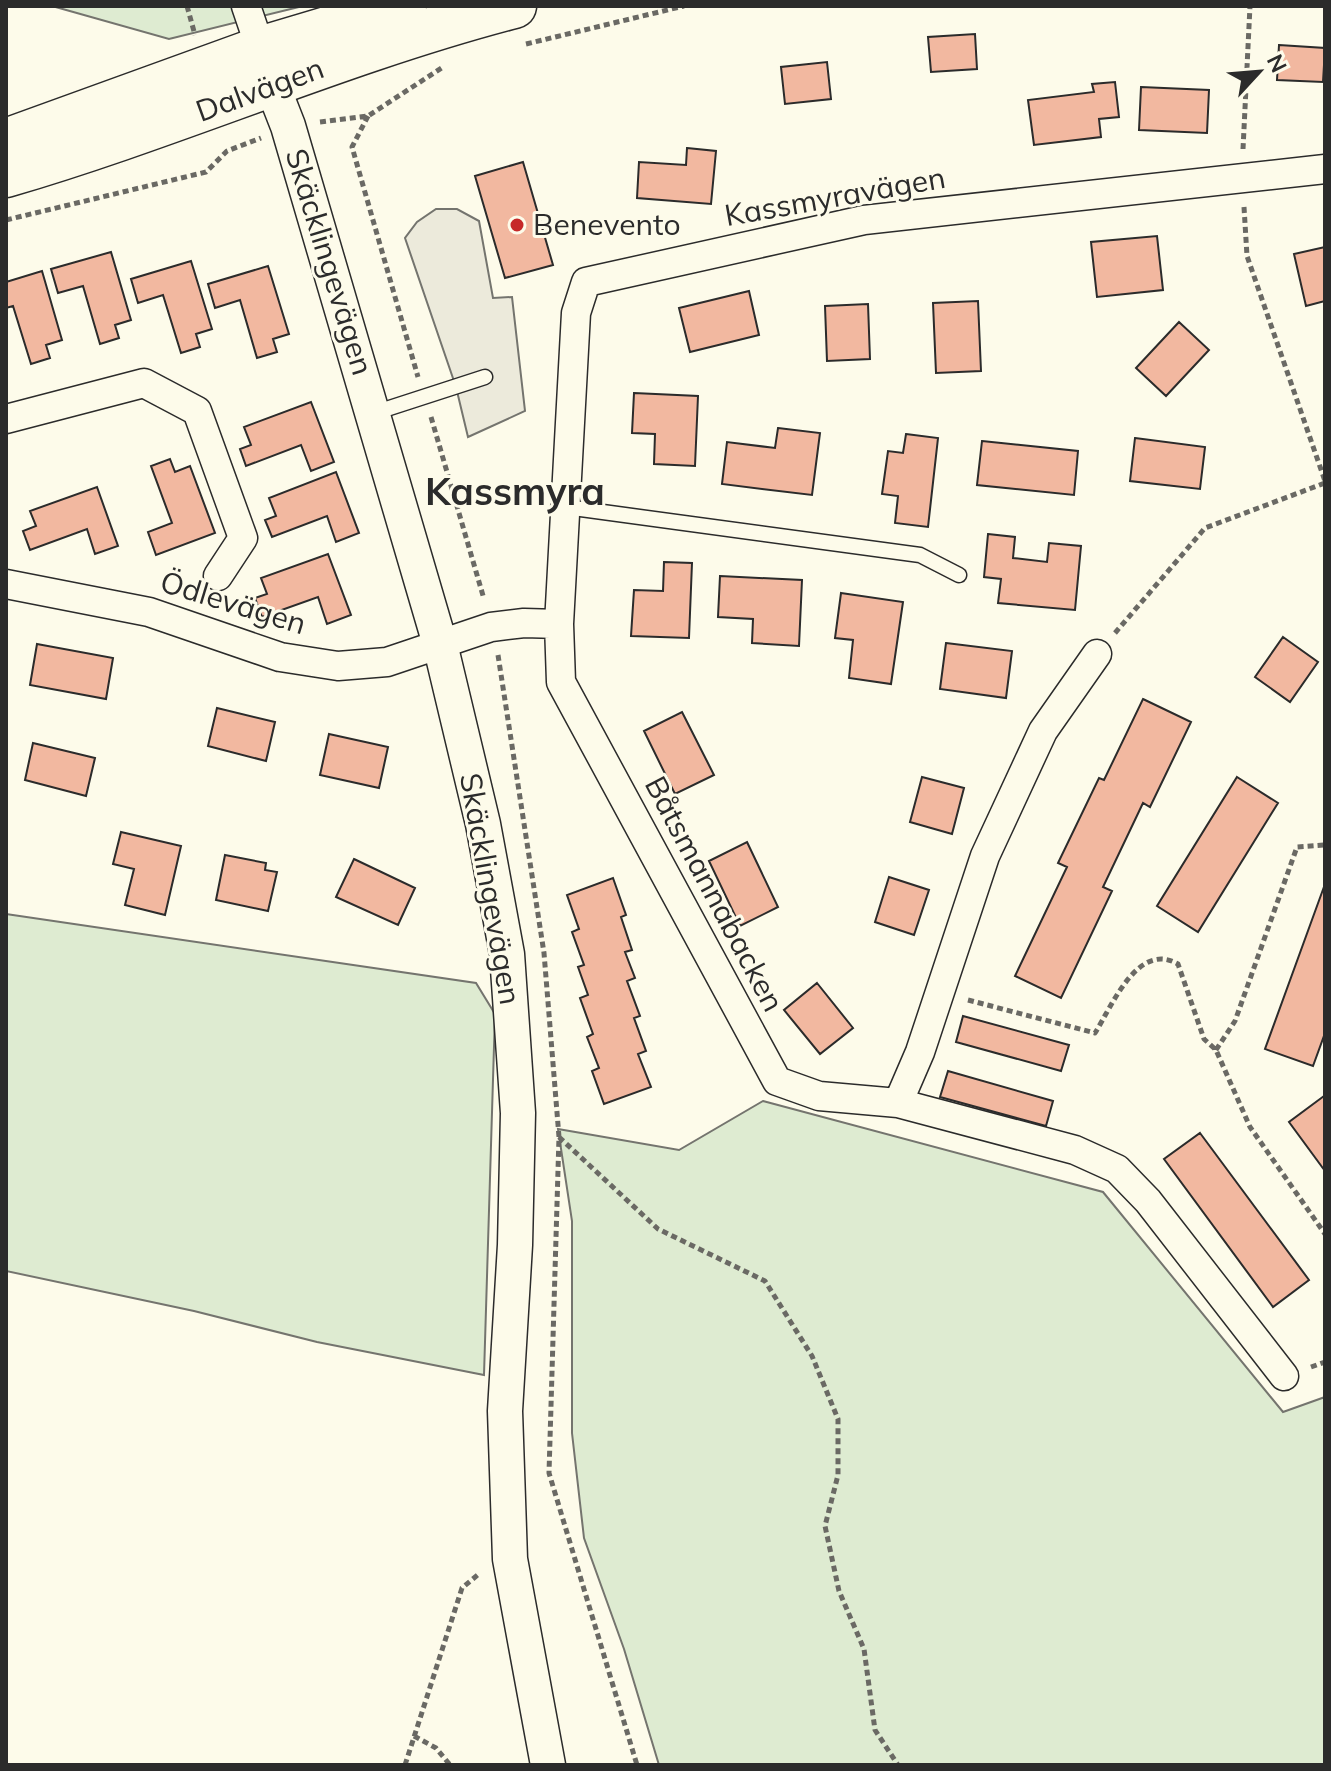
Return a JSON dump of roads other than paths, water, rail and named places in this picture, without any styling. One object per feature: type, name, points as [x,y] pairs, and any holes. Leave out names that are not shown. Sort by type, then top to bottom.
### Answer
[{"type":"main road","name":"Dalvägen","points":[[6,175],[404,6]]},
{"type":"main road","name":"Dalvägen","points":[[6,141],[266,67],[459,20],[517,26]]},
{"type":"street","points":[[246,6],[266,67]]},
{"type":"street","name":"Skäcklingevägen","points":[[266,67],[288,126],[440,644],[483,824],[507,954],[518,1113],[515,1245],[505,1411],[510,1559],[548,1765]]},
{"type":"street","name":"Kassmyravägen","points":[[559,624],[576,313],[586,282],[864,220],[1325,169]]},
{"type":"street","points":[[6,419],[144,383],[197,411],[243,538],[218,576]]},
{"type":"street","name":"Ödlevägen","points":[[6,584],[149,612],[280,657],[338,666],[387,662],[440,644]]},
{"type":"street","points":[[440,644],[491,627],[524,623],[559,624]]},
{"type":"street","name":"Båtsmannabacken","points":[[559,624],[561,682],[777,1081],[819,1096],[898,1103],[1075,1150],[1117,1169],[1148,1201],[1284,1376]]},
{"type":"street","points":[[898,1103],[940,993],[985,856],[1043,731],[1097,654]]},
{"type":"lane","points":[[374,413],[485,377]]},
{"type":"lane","points":[[566,507],[920,555],[959,575]]},
{"type":"place","name":"Benevento","points":[[517,225]]},
{"type":"district","name":"Kassmyra","points":[[515,492]]}]
